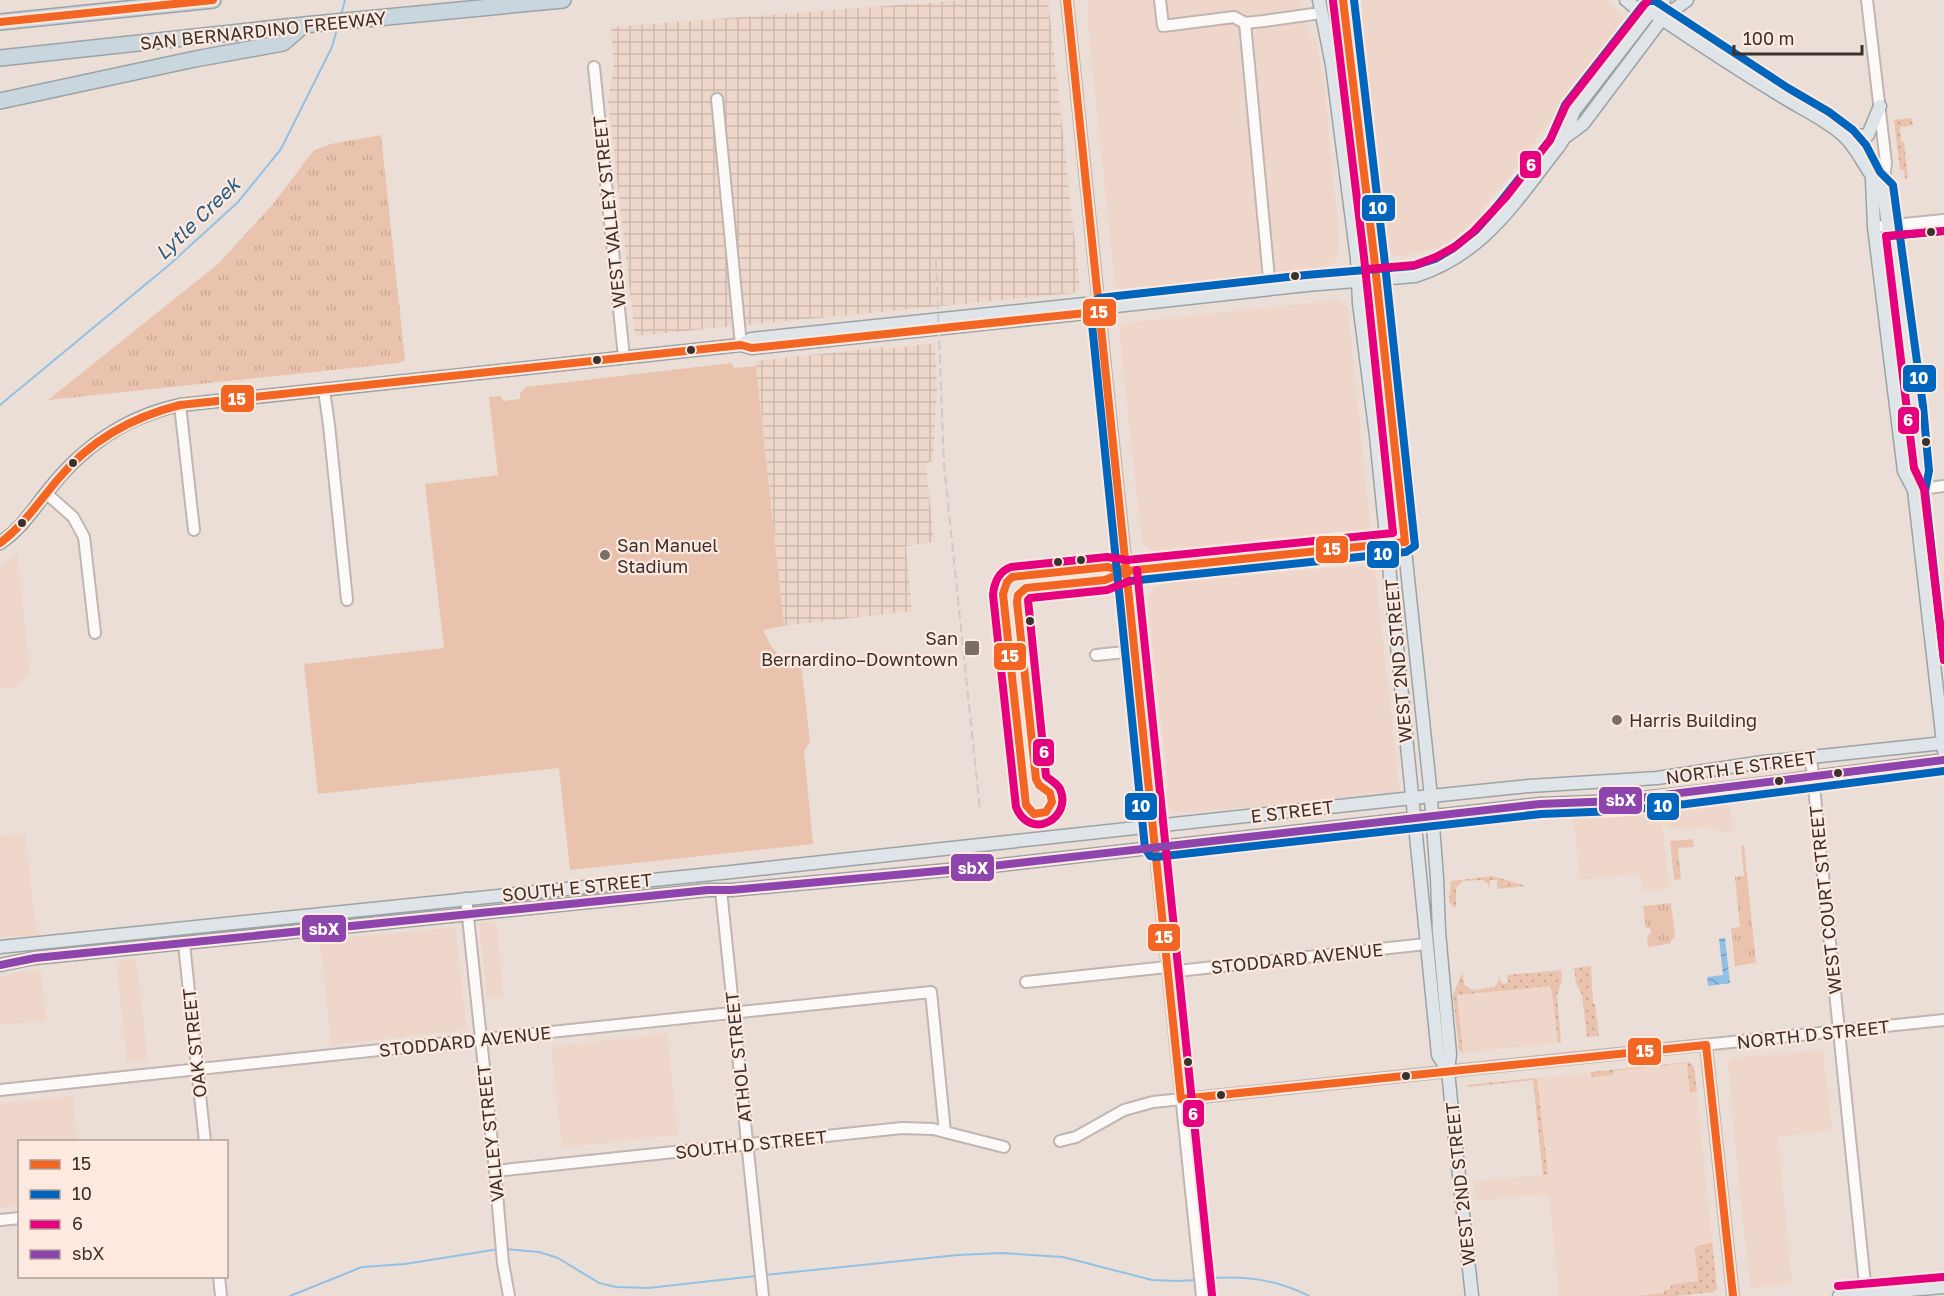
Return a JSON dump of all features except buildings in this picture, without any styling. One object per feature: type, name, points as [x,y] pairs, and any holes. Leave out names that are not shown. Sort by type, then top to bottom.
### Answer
[{"type":"highway","name":"SAN BERNARDINO FREEWAY","points":[[0,22],[213,0]]},
{"type":"highway","name":"SAN BERNARDINO FREEWAY","points":[[0,58],[563,0]]},
{"type":"highway","points":[[0,101],[195,59],[283,43],[304,25]]},
{"type":"main road","name":"WEST 2ND STREET","points":[[1319,0],[1332,65],[1358,280],[1438,1055],[1448,1071]]},
{"type":"main road","name":"WEST 2ND STREET","points":[[1343,0],[1376,278],[1431,796],[1439,932],[1450,1054],[1448,1071],[1472,1296]]},
{"type":"main road","points":[[1626,0],[1638,10],[1664,0]]},
{"type":"main road","points":[[0,543],[21,526],[71,463],[103,437],[147,414],[180,405],[741,345],[752,348],[928,330],[1086,313],[1100,308],[1270,289],[1415,276],[1439,268],[1458,258],[1483,238],[1564,138],[1583,124],[1662,19],[1687,0]]},
{"type":"main road","points":[[1649,5],[1662,19],[1823,120],[1845,137],[1857,151],[1872,179],[1883,189],[1916,439],[1919,471],[1914,490]]},
{"type":"main road","points":[[1564,138],[1574,111],[1649,5]]},
{"type":"main road","points":[[1332,65],[1337,70],[1347,109],[1355,111]]},
{"type":"main road","points":[[1845,137],[1868,135],[1880,106]]},
{"type":"main road","points":[[1872,179],[1874,227],[1904,471],[1914,490],[1944,746]]},
{"type":"main road","name":"NORTH E STREET","points":[[1431,796],[1529,786],[1657,778],[1755,763],[1944,746]]},
{"type":"main road","name":"NORTH E STREET","points":[[1431,816],[1540,804],[1616,801],[1686,794],[1944,760]]},
{"type":"main road","name":"E STREET","points":[[1154,826],[1431,796]]},
{"type":"main road","name":"E STREET","points":[[1155,847],[1431,816]]},
{"type":"main road","name":"SOUTH E STREET","points":[[0,947],[1154,826]]},
{"type":"main road","name":"SOUTH E STREET","points":[[0,965],[35,958],[721,890],[992,866],[1155,847]]},
{"type":"main road","points":[[1422,907],[1429,922],[1436,978],[1438,983],[1444,986]]},
{"type":"main road","points":[[1839,1296],[1944,1287]]},
{"type":"street","points":[[1070,0],[1180,1099],[1202,1296]]},
{"type":"street","points":[[1160,0],[1163,26],[1234,17],[1245,23],[1321,13]]},
{"type":"street","points":[[1868,0],[1886,163],[1883,189]]},
{"type":"street","points":[[1245,23],[1270,289]]},
{"type":"street","name":"WEST VALLEY STREET","points":[[594,67],[624,357]]},
{"type":"street","points":[[717,99],[741,345]]},
{"type":"street","points":[[1874,227],[1944,220]]},
{"type":"street","points":[[324,390],[346,600]]},
{"type":"street","points":[[180,405],[194,530]]},
{"type":"street","points":[[1914,490],[1944,486]]},
{"type":"street","points":[[46,493],[73,517],[85,542],[95,633]]},
{"type":"street","points":[[1127,571],[1405,542]]},
{"type":"street","points":[[1096,655],[1136,651]]},
{"type":"street","name":"WEST COURT STREET","points":[[1811,758],[1866,1294]]},
{"type":"street","name":"ATHOL STREET","points":[[721,890],[763,1296]]},
{"type":"street","name":"VALLEY STREET","points":[[466,898],[503,1263],[510,1296]]},
{"type":"street","name":"OAK STREET","points":[[184,944],[205,1140]]},
{"type":"street","name":"STODDARD AVENUE","points":[[1026,982],[1426,944]]},
{"type":"street","name":"STODDARD AVENUE","points":[[0,1090],[931,992],[945,1132]]},
{"type":"street","name":"NORTH D STREET","points":[[1060,1141],[1076,1137],[1124,1110],[1146,1103],[1944,1020]]},
{"type":"street","points":[[1706,1045],[1733,1296]]},
{"type":"street","name":"SOUTH D STREET","points":[[495,1171],[902,1128],[922,1128],[945,1132],[1004,1147]]},
{"type":"street","points":[[0,1220],[18,1218]]},
{"type":"street","points":[[219,1278],[221,1296]]},
{"type":"shaded area","points":[[964,0],[1048,0],[1080,287],[1074,293],[635,336],[608,99],[614,66],[611,27]]},
{"type":"shaded area","points":[[1088,0],[1299,0],[1310,36],[1316,38],[1324,83],[1339,235],[1337,260],[1324,269],[1120,289],[1115,285],[1087,16]]},
{"type":"shaded area","points":[[1362,0],[1607,0],[1626,19],[1473,221],[1439,247],[1412,255],[1396,256],[1385,247],[1369,117],[1363,90],[1360,62],[1363,38]]},
{"type":"shaded area","points":[[1337,300],[1348,308],[1370,526],[1368,529],[1154,551],[1147,548],[1142,541],[1119,330],[1122,323]]},
{"type":"shaded area","points":[[935,343],[937,389],[933,461],[926,463],[934,542],[906,546],[912,611],[784,626],[756,361]]},
{"type":"shaded area","points":[[17,553],[30,671],[17,687],[0,689],[0,567]]},
{"type":"shaded area","points":[[1371,564],[1375,567],[1400,792],[1189,813],[1170,811],[1166,794],[1168,784],[1147,599],[1153,588],[1161,584]]},
{"type":"shaded area","points":[[1730,803],[1733,834],[1722,833],[1722,830],[1716,831],[1711,827],[1685,830],[1682,827],[1671,828],[1662,822],[1669,889],[1642,892],[1640,874],[1580,880],[1573,816],[1609,812],[1610,815]]},
{"type":"shaded area","points":[[25,833],[37,936],[0,937],[0,836]]},
{"type":"shaded area","points":[[496,921],[504,998],[487,999],[479,923]]},
{"type":"shaded area","points":[[455,927],[467,1030],[331,1045],[320,940]]},
{"type":"shaded area","points":[[136,958],[148,1061],[127,1063],[116,961]]},
{"type":"shaded area","points":[[41,970],[46,1021],[0,1025],[0,977]]},
{"type":"shaded area","points":[[1551,986],[1558,1043],[1463,1053],[1459,1050],[1453,995]]},
{"type":"shaded area","points":[[667,1033],[678,1135],[562,1148],[551,1047]]},
{"type":"shaded area","points":[[1821,1050],[1832,1131],[1778,1137],[1792,1284],[1752,1288],[1738,1176],[1728,1062],[1732,1058]]},
{"type":"shaded area","points":[[1690,1062],[1694,1067],[1717,1289],[1713,1292],[1677,1296],[1559,1296],[1549,1194],[1476,1201],[1473,1181],[1548,1174],[1537,1078]]},
{"type":"shaded area","points":[[73,1096],[77,1140],[18,1140],[18,1206],[0,1208],[0,1103]]},
{"type":"green space","points":[[1912,118],[1913,125],[1900,127],[1908,178],[1905,179],[1904,170],[1900,170],[1894,120]]},
{"type":"green space","points":[[381,135],[405,360],[399,363],[48,400],[218,264],[273,204],[314,150],[331,144]]},
{"type":"green space","name":"San Manuel Stadium","points":[[731,363],[734,368],[756,366],[784,626],[763,630],[781,656],[801,663],[810,742],[804,751],[813,844],[570,870],[559,768],[318,794],[304,664],[444,648],[425,484],[498,475],[489,397],[500,396],[504,401],[520,399],[520,393],[526,387]]},
{"type":"green space","points":[[1693,839],[1694,847],[1678,848],[1681,879],[1674,880],[1670,841]]},
{"type":"green space","points":[[1744,845],[1756,963],[1735,966],[1731,928],[1740,927],[1735,877],[1744,876],[1741,846]]},
{"type":"green space","points":[[1493,876],[1526,886],[1498,889],[1497,880],[1490,880],[1490,890],[1488,884],[1483,880],[1463,881],[1456,888],[1456,907],[1453,907],[1449,901],[1451,881]]},
{"type":"green space","points":[[1671,903],[1675,936],[1669,944],[1648,947],[1647,935],[1651,934],[1650,928],[1646,928],[1643,906]]},
{"type":"green space","points":[[1591,966],[1593,1004],[1595,1004],[1599,1036],[1587,1037],[1582,995],[1576,983],[1574,968]]},
{"type":"green space","points":[[1561,970],[1562,980],[1557,995],[1561,1042],[1558,1043],[1551,986],[1457,995],[1463,1053],[1459,1050],[1453,995],[1462,973],[1465,986],[1473,990],[1494,987],[1499,981],[1499,976],[1502,984],[1508,983],[1507,975]]},
{"type":"green space","points":[[1690,1062],[1694,1067],[1697,1092],[1690,1092],[1687,1063],[1613,1071],[1613,1075],[1591,1077],[1591,1072]]},
{"type":"green space","points":[[1537,1078],[1548,1174],[1543,1175],[1533,1080],[1468,1087],[1467,1085]]},
{"type":"green space","points":[[1712,1242],[1717,1289],[1713,1292],[1677,1296],[1638,1296],[1664,1293],[1664,1290],[1669,1290],[1672,1284],[1698,1281],[1695,1247]]},
{"type":"water","points":[[1725,938],[1730,983],[1708,986],[1707,977],[1723,975],[1719,939]]},
{"type":"waterway","name":"Lytle Creek","points":[[341,15],[345,0]]},
{"type":"waterway","name":"Lytle Creek","points":[[0,405],[169,265],[238,202],[281,149],[332,47],[337,29]]},
{"type":"waterway","points":[[290,1296],[362,1267],[405,1264],[499,1249]]},
{"type":"waterway","points":[[504,1249],[539,1252],[558,1258],[599,1283],[616,1287],[648,1288],[756,1276]]},
{"type":"waterway","points":[[765,1275],[958,1255],[1002,1253],[1063,1257],[1152,1280],[1196,1280]]},
{"type":"waterway","points":[[1205,1279],[1259,1280],[1284,1286],[1309,1296]]},
{"type":"railway","points":[[936,260],[944,465],[980,810]]},
{"type":"transit line","name":"15","points":[[0,22],[213,0]]},
{"type":"transit line","name":"15","points":[[1067,0],[1181,1099],[1706,1045],[1733,1296]]},
{"type":"transit line","name":"15","points":[[1127,571],[1405,542],[1343,0]]},
{"type":"transit line","name":"10","points":[[1130,581],[1406,552],[1415,546],[1354,0]]},
{"type":"transit line","name":"6","points":[[1368,269],[1415,265],[1456,246],[1473,232],[1506,197],[1550,140],[1566,105],[1648,0]]},
{"type":"transit line","name":"6","points":[[1130,581],[1107,590],[1028,600],[1046,776],[1059,787],[1062,800],[1061,809],[1055,817],[1048,822],[1031,823],[1022,817],[1016,807],[993,595],[996,582],[1003,571],[1011,567],[1107,557],[1127,560],[1393,533],[1364,257],[1333,1]]},
{"type":"transit line","name":"10","points":[[1944,660],[1925,491],[1929,471],[1923,406],[1893,185],[1880,172],[1866,145],[1853,130],[1829,112],[1788,88],[1655,1],[1649,1],[1643,5],[1565,105],[1550,140],[1493,211],[1476,230],[1435,259],[1413,266],[1306,275],[1099,298],[1090,304],[1145,848],[1150,856],[1541,814],[1616,811],[1686,804],[1944,771]]},
{"type":"transit line","name":"10","points":[[1890,236],[1944,231]]},
{"type":"transit line","name":"6","points":[[1944,231],[1886,236],[1914,468],[1924,489],[1944,660]]},
{"type":"transit line","name":"15","points":[[0,543],[24,520],[71,464],[99,441],[129,423],[180,405],[741,345],[752,348],[1086,313],[1100,308]]},
{"type":"transit line","name":"15","points":[[1107,567],[1127,571],[1105,580],[1026,588],[1018,595],[1036,779],[1039,785],[1050,793],[1052,802],[1046,812],[1034,814],[1026,805],[1003,594],[1007,582],[1012,577],[1107,567]]},
{"type":"transit line","name":"6","points":[[1137,570],[1212,1295]]},
{"type":"transit line","name":"sbX","points":[[0,965],[35,958],[708,890],[731,890],[992,866],[1540,804],[1616,801],[1944,760]]},
{"type":"transit line","name":"6","points":[[1838,1286],[1943,1277]]},
{"type":"place","name":"San Manuel Stadium","points":[[605,555]]},
{"type":"place","name":"San Bernardino–Downtown","points":[[972,648]]},
{"type":"place","name":"Harris Building","points":[[1617,720]]}]
